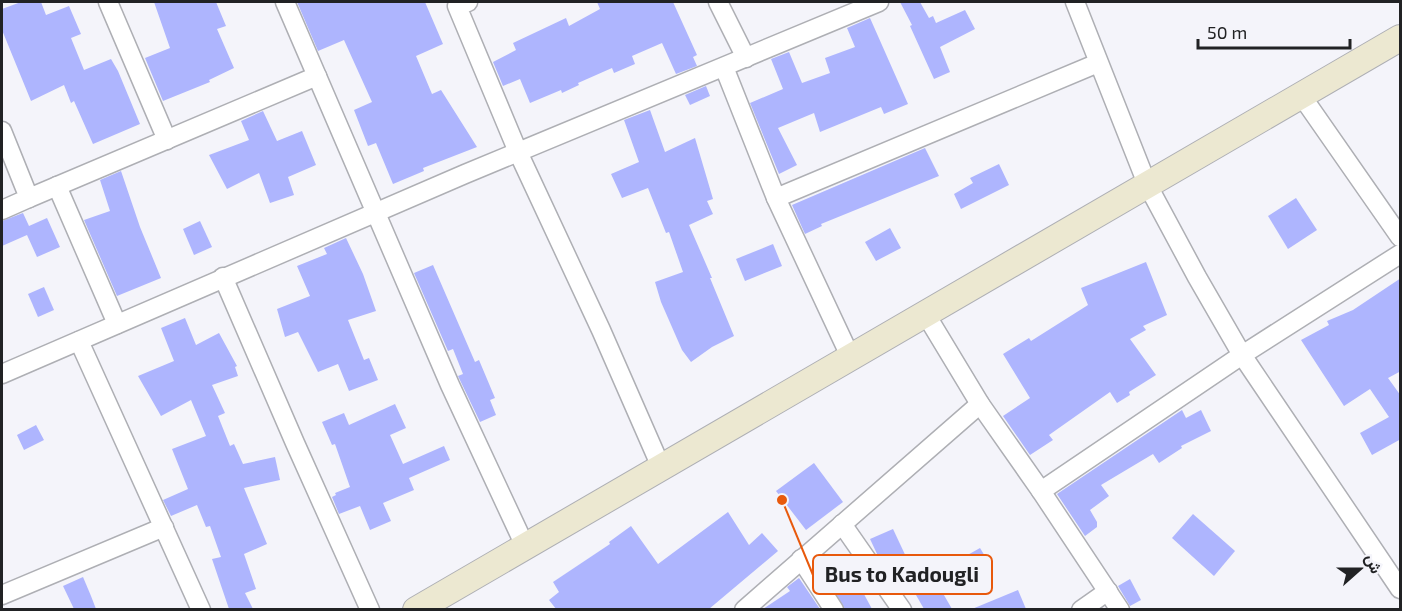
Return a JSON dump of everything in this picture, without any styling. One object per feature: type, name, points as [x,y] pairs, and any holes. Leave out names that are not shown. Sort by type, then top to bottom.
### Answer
[{"type":"main road","points":[[416,609],[1401,38]]},
{"type":"street","points":[[108,2],[167,140]]},
{"type":"street","points":[[285,2],[450,385],[525,546]]},
{"type":"street","points":[[718,2],[746,58]]},
{"type":"street","points":[[2,374],[375,212],[879,2]]},
{"type":"street","points":[[1075,2],[1147,184],[1197,277],[1242,355],[1401,589]]},
{"type":"street","points":[[460,3],[518,152],[661,466]]},
{"type":"street","points":[[776,198],[1098,63]]},
{"type":"street","points":[[724,67],[776,198],[850,356]]},
{"type":"street","points":[[2,210],[317,76]]},
{"type":"street","points":[[1301,95],[1401,237]]},
{"type":"street","points":[[2,131],[29,198]]},
{"type":"street","points":[[57,186],[117,324]]},
{"type":"street","points":[[1041,491],[1242,355],[1401,254]]},
{"type":"street","points":[[223,277],[370,609]]},
{"type":"street","points":[[925,313],[980,404],[1119,609]]},
{"type":"street","points":[[79,341],[201,609]]},
{"type":"street","points":[[751,607],[801,559],[980,404]]},
{"type":"street","points":[[842,524],[902,609]]},
{"type":"street","points":[[2,595],[164,526]]},
{"type":"street","points":[[801,559],[834,609]]},
{"type":"street","points":[[1081,609],[1108,591]]},
{"type":"building","points":[[21,2],[41,2],[46,15],[69,6],[81,34],[71,38],[84,70],[111,59],[140,124],[93,144],[74,101],[71,103],[64,85],[31,101],[2,30],[2,9]]},
{"type":"building","points":[[154,2],[216,2],[226,26],[217,29],[234,68],[209,80],[210,82],[163,101],[145,58],[170,48]]},
{"type":"building","points":[[297,2],[425,2],[443,44],[416,56],[432,94],[441,90],[477,147],[423,168],[424,171],[393,184],[376,143],[368,146],[354,110],[372,102],[344,40],[318,51]]},
{"type":"building","points":[[597,2],[673,2],[697,55],[693,57],[697,66],[676,74],[662,43],[632,56],[635,64],[614,73],[612,68],[562,93],[561,90],[530,103],[520,79],[503,86],[493,62],[516,50],[513,43],[566,18],[569,26],[600,9]]},
{"type":"building","points":[[900,2],[920,2],[929,18],[933,16],[936,23],[965,10],[975,29],[940,47],[950,72],[934,79]]},
{"type":"building","points":[[870,18],[908,104],[884,114],[881,107],[820,132],[814,113],[778,128],[797,165],[779,174],[750,103],[783,89],[771,59],[789,52],[802,83],[830,73],[825,58],[855,47],[847,28]]},
{"type":"building","points":[[706,86],[710,96],[690,105],[685,95]]},
{"type":"building","points":[[650,110],[665,152],[695,138],[713,199],[707,201],[713,214],[689,225],[734,336],[712,347],[691,362],[682,350],[661,302],[655,282],[683,272],[669,232],[666,233],[648,188],[622,198],[611,174],[639,162],[624,120]]},
{"type":"building","points":[[263,111],[277,141],[302,131],[316,165],[288,177],[294,195],[270,203],[259,173],[227,189],[209,155],[249,140],[241,121]]},
{"type":"building","points":[[925,148],[939,176],[821,224],[822,226],[805,234],[792,205]]},
{"type":"building","points":[[999,164],[1009,185],[961,209],[954,194],[973,183],[970,178]]},
{"type":"building","points":[[121,171],[140,227],[161,278],[117,296],[84,220],[110,211],[100,180]]},
{"type":"building","points":[[1296,198],[1317,230],[1288,249],[1268,216]]},
{"type":"building","points":[[23,213],[29,226],[47,218],[60,247],[37,257],[27,235],[2,246],[2,221]]},
{"type":"building","points":[[200,221],[212,247],[194,255],[183,229]]},
{"type":"building","points":[[890,228],[901,248],[876,261],[865,242]]},
{"type":"building","points":[[346,238],[363,274],[376,311],[348,320],[364,360],[369,358],[378,380],[349,391],[338,364],[318,372],[298,332],[285,337],[277,309],[310,296],[297,266],[327,254],[324,248]]},
{"type":"building","points":[[773,244],[782,266],[745,281],[736,259]]},
{"type":"building","points":[[1146,262],[1167,315],[1143,326],[1146,330],[1130,339],[1156,375],[1129,392],[1130,395],[1117,403],[1110,392],[1049,435],[1053,440],[1030,455],[1003,416],[1030,398],[1003,354],[1029,338],[1031,341],[1088,305],[1081,288]]},
{"type":"building","points":[[433,265],[475,362],[479,360],[495,398],[490,400],[496,415],[480,422],[458,376],[463,374],[453,349],[448,351],[414,273]]},
{"type":"building","points":[[1401,278],[1401,371],[1388,378],[1401,396],[1401,439],[1372,455],[1360,433],[1389,417],[1370,389],[1344,406],[1301,340],[1329,325],[1327,321],[1353,310]]},
{"type":"building","points":[[44,287],[54,310],[38,317],[28,294]]},
{"type":"building","points":[[185,318],[196,345],[219,333],[237,366],[235,367],[238,376],[212,385],[225,413],[218,416],[230,446],[234,444],[243,464],[275,457],[280,480],[244,488],[267,544],[244,554],[256,589],[245,593],[253,609],[229,609],[212,559],[221,557],[210,526],[206,527],[197,505],[171,516],[163,500],[188,489],[172,449],[206,436],[191,400],[161,416],[138,376],[174,361],[161,328]]},
{"type":"building","points":[[395,404],[406,428],[390,435],[403,464],[444,446],[450,460],[409,478],[414,490],[383,503],[391,521],[370,530],[360,506],[339,514],[332,497],[336,495],[335,493],[350,487],[335,444],[332,445],[322,422],[344,413],[349,425]]},
{"type":"building","points":[[1182,410],[1186,418],[1201,410],[1211,431],[1181,446],[1182,448],[1159,463],[1153,454],[1101,485],[1109,496],[1090,510],[1097,522],[1097,527],[1085,536],[1057,494]]},
{"type":"building","points":[[36,425],[44,440],[24,450],[17,435]]},
{"type":"building","points":[[814,463],[843,502],[806,530],[776,491]]},
{"type":"building","points":[[728,512],[749,545],[762,533],[778,551],[709,609],[556,609],[549,600],[559,592],[553,582],[610,544],[609,542],[631,526],[658,564]]},
{"type":"building","points":[[1193,514],[1235,551],[1214,576],[1172,538]]},
{"type":"building","points":[[893,529],[908,561],[888,570],[870,539]]},
{"type":"building","points":[[980,548],[991,566],[975,576],[964,557]]},
{"type":"building","points":[[845,559],[872,609],[845,609],[822,571]]},
{"type":"building","points":[[933,576],[952,609],[924,609],[912,588]]},
{"type":"building","points":[[83,577],[96,609],[74,609],[63,586]]},
{"type":"building","points":[[799,578],[820,609],[763,609],[790,591],[787,587]]},
{"type":"building","points":[[1130,579],[1141,600],[1130,606],[1118,586]]},
{"type":"building","points":[[1018,590],[1026,609],[972,609]]},
{"type":"place","name":"Bus to Kadougli","points":[[782,500]]}]
